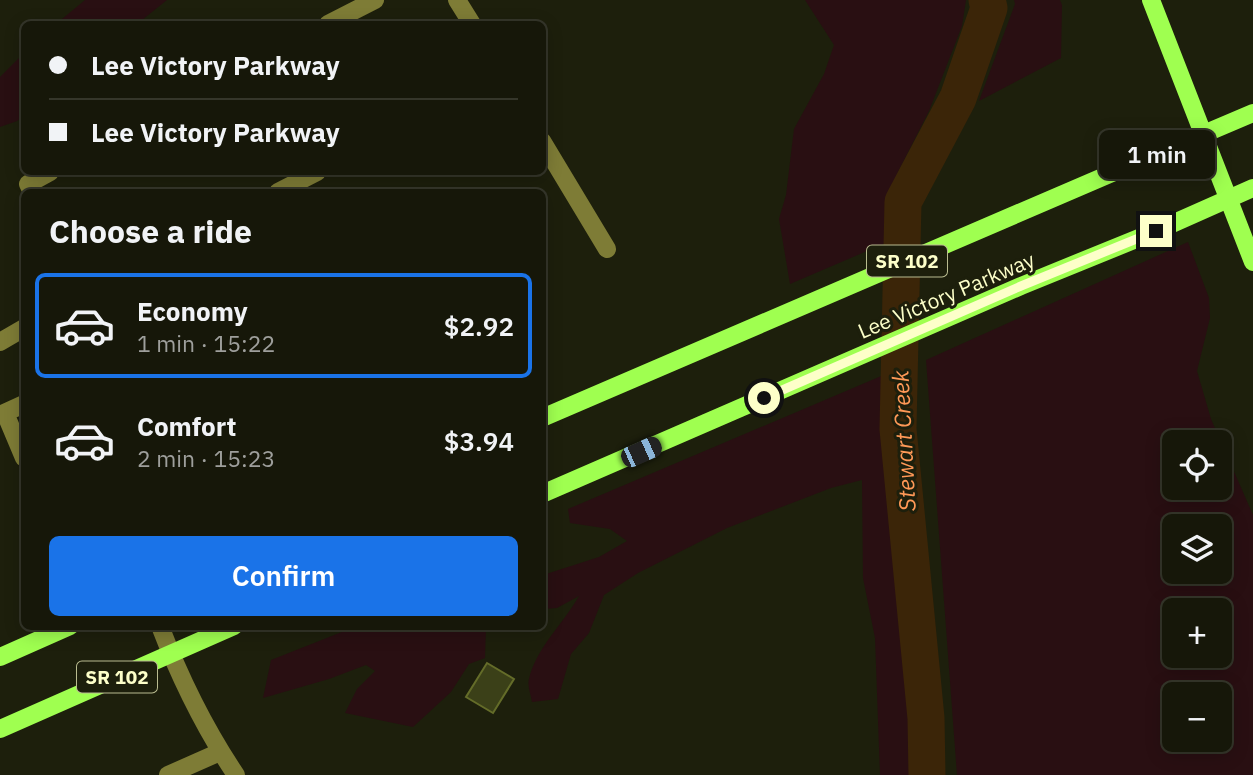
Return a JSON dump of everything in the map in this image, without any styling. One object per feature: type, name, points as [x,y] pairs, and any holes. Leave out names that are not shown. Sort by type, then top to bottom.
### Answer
[{"type":"main road","points":[[1151,0],[1253,262]]},
{"type":"main road","name":"SR 102","points":[[546,416],[1253,113]]},
{"type":"main road","name":"Lee Victory Parkway","points":[[546,492],[1253,188]]},
{"type":"main road","points":[[0,657],[61,630]]},
{"type":"main road","name":"SR 102","points":[[0,729],[225,630]]},
{"type":"street","points":[[334,21],[375,0]]},
{"type":"street","points":[[457,0],[470,21]]},
{"type":"street","points":[[546,148],[607,249]]},
{"type":"street","points":[[30,189],[28,184],[44,175]]},
{"type":"street","points":[[284,189],[311,175]]},
{"type":"street","points":[[0,342],[21,330]]},
{"type":"street","points":[[21,405],[2,414],[21,452]]},
{"type":"street","points":[[161,630],[170,654],[220,752],[236,775]]},
{"type":"street","points":[[168,775],[220,752]]},
{"type":"shaded area","points":[[85,0],[167,0],[141,21],[60,21]]},
{"type":"shaded area","points":[[805,0],[966,0],[962,26],[929,111],[897,174],[888,242],[790,284],[779,219],[786,195],[794,129],[824,74],[834,45]]},
{"type":"shaded area","points":[[1014,0],[1060,0],[1061,58],[979,101],[1015,4]]},
{"type":"shaded area","points":[[21,56],[21,118],[0,127],[0,77]]},
{"type":"shaded area","points":[[1188,242],[1209,298],[1210,318],[1197,371],[1216,430],[1162,430],[1162,500],[1232,500],[1232,467],[1253,515],[1253,775],[957,775],[926,360]]},
{"type":"shaded area","points":[[886,374],[896,572],[913,696],[913,775],[880,775],[875,638],[863,578],[862,480],[831,488],[727,528],[638,573],[604,595],[589,633],[571,654],[558,699],[532,702],[529,682],[533,668],[544,646],[579,596],[557,608],[546,609],[546,574],[599,557],[627,541],[610,529],[570,523],[568,509]]},
{"type":"shaded area","points":[[347,630],[486,630],[485,658],[469,664],[451,692],[413,727],[345,713],[357,689],[375,671],[366,665],[263,698],[271,660]]},
{"type":"building","points":[[487,663],[514,679],[493,713],[466,697]]},
{"type":"waterway","name":"Stewart Creek","points":[[927,775],[926,718],[898,429],[903,202],[958,98],[989,8],[987,0]]},
{"type":"route","points":[[764,398],[1021,286],[1156,231]]}]
